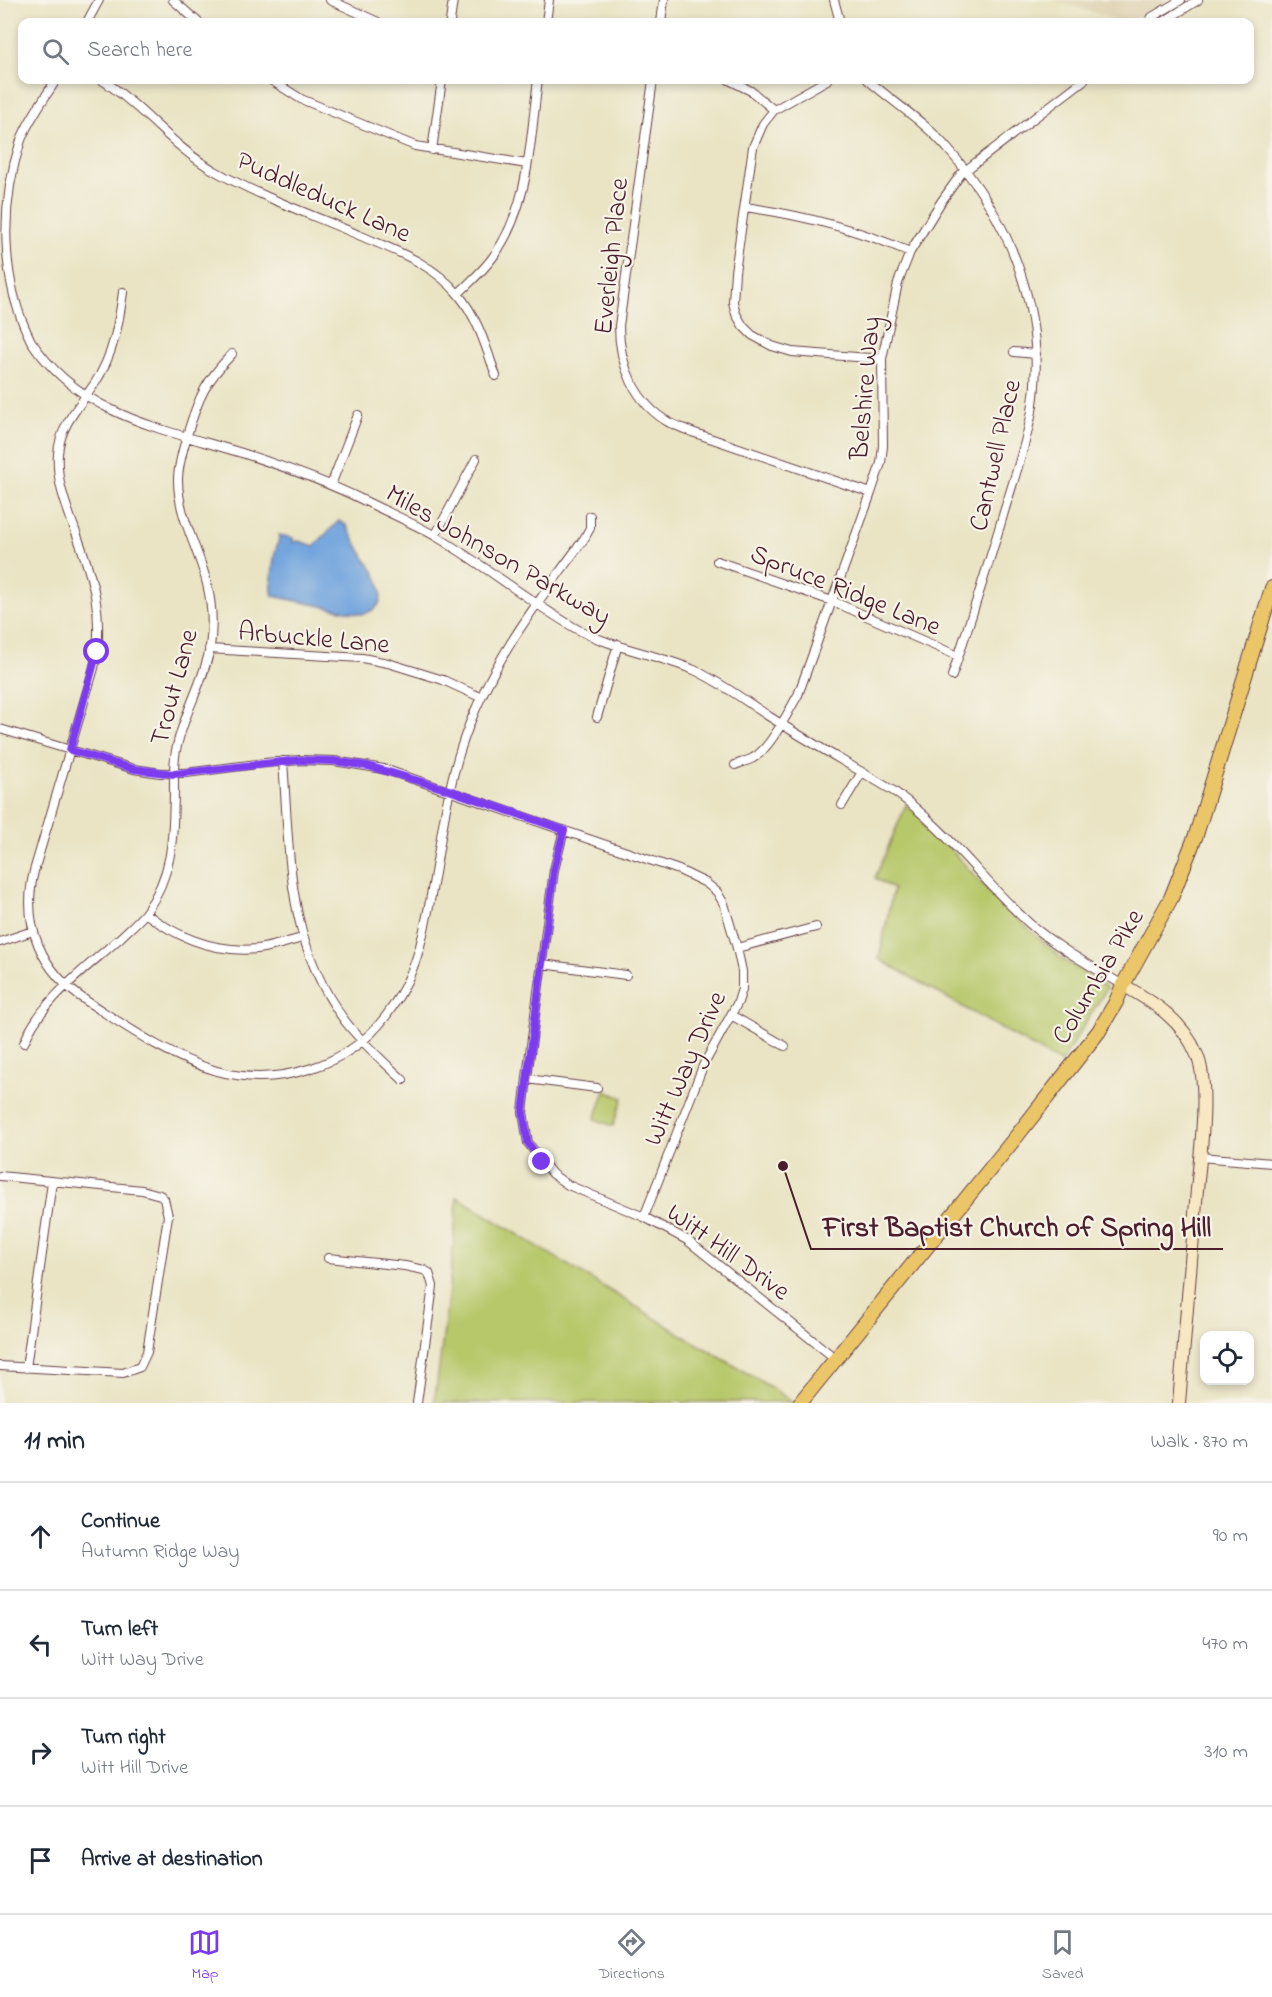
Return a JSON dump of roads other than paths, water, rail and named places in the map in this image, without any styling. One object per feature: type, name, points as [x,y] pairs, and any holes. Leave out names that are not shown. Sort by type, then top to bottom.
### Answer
[{"type":"main road","name":"Columbia Pike","points":[[800,1403],[999,1159],[1099,1030],[1116,1002],[1171,898],[1196,835],[1272,588]]},
{"type":"main road","points":[[1123,985],[1155,1003],[1181,1027],[1197,1054],[1203,1080],[1200,1157],[1179,1403]]},
{"type":"street","points":[[89,18],[99,0]]},
{"type":"street","points":[[173,0],[193,18]]},
{"type":"street","points":[[330,0],[369,18]]},
{"type":"street","points":[[451,18],[453,0]]},
{"type":"street","points":[[547,18],[549,0]]},
{"type":"street","points":[[662,18],[664,0]]},
{"type":"street","points":[[834,0],[839,18]]},
{"type":"street","points":[[1151,18],[1181,0]]},
{"type":"street","points":[[1169,18],[1198,0]]},
{"type":"street","name":"Miles Johnson Parkway","points":[[54,84],[21,137],[6,184],[0,239],[4,293],[30,340],[61,376],[85,396],[125,417],[285,467],[331,485],[435,536],[584,632],[698,671],[918,808],[1031,924],[1058,945],[1123,985]]},
{"type":"street","name":"Puddleduck Lane","points":[[108,84],[201,162],[252,189],[413,258],[439,275],[458,294],[482,334],[496,376]]},
{"type":"street","points":[[278,84],[301,99],[399,140],[432,150],[527,164]]},
{"type":"street","points":[[432,150],[441,84]]},
{"type":"street","points":[[458,294],[492,258],[510,229],[522,198],[537,84]]},
{"type":"street","name":"Everleigh Place","points":[[652,84],[620,326],[621,355],[632,386],[650,407],[669,422],[692,432],[871,493]]},
{"type":"street","points":[[737,84],[751,91],[774,110]]},
{"type":"street","points":[[819,84],[774,110],[763,124],[753,147],[735,272],[736,314],[752,336],[772,346],[792,352],[882,359]]},
{"type":"street","name":"Cantwell Place","points":[[873,84],[929,130],[946,146],[966,171],[999,222],[1012,248],[1032,312],[1036,354],[1032,411],[984,582],[952,676]]},
{"type":"street","name":"Belshire Way","points":[[735,765],[755,757],[781,724],[804,679],[871,493],[881,463],[883,446],[882,359],[898,283],[910,252],[941,202],[966,171],[1079,84]]},
{"type":"street","points":[[745,207],[816,219],[910,252]]},
{"type":"street","points":[[123,292],[115,337],[107,359],[95,383],[66,423],[58,453],[58,474],[93,581],[99,621],[94,668],[31,883],[29,906],[33,931],[50,967],[66,986],[100,1010],[198,1065],[235,1075],[265,1077],[308,1070],[338,1056],[361,1040],[386,1017],[405,987],[422,939],[449,790],[461,748],[480,697],[504,651],[536,603],[584,539],[590,528],[590,516]]},
{"type":"street","points":[[1014,352],[1036,354]]},
{"type":"street","name":"Trout Lane","points":[[24,1043],[39,1015],[66,986],[145,913],[159,890],[172,852],[174,774],[179,738],[209,649],[212,617],[209,592],[179,495],[178,472],[199,396],[206,383],[232,354]]},
{"type":"street","points":[[331,485],[358,415]]},
{"type":"street","points":[[435,536],[477,459]]},
{"type":"street","name":"Spruce Ridge Lane","points":[[717,561],[832,601],[958,656]]},
{"type":"street","points":[[597,717],[618,644]]},
{"type":"street","name":"Arbuckle Lane","points":[[209,649],[362,658],[388,663],[442,680],[480,697]]},
{"type":"street","name":"Witt Way Drive","points":[[0,729],[134,769],[174,774],[283,761],[334,761],[368,766],[449,790],[679,870],[706,883],[717,892],[724,904],[743,979],[741,996],[702,1066],[644,1216]]},
{"type":"street","points":[[283,761],[293,895],[302,939],[326,993],[346,1023],[403,1080]]},
{"type":"street","points":[[842,805],[861,772]]},
{"type":"street","name":"Witt Hill Drive","points":[[564,830],[554,870],[523,1112],[528,1143],[552,1174],[568,1185],[644,1216],[687,1240],[836,1359]]},
{"type":"street","points":[[145,913],[172,931],[206,945],[239,950],[260,949],[302,939]]},
{"type":"street","points":[[737,948],[816,927]]},
{"type":"street","points":[[0,942],[33,931]]},
{"type":"street","points":[[542,964],[626,975]]},
{"type":"street","points":[[731,1015],[785,1046]]},
{"type":"street","points":[[527,1079],[597,1088]]},
{"type":"street","points":[[1200,1157],[1272,1163]]},
{"type":"street","points":[[0,1176],[153,1192],[164,1199],[168,1216],[147,1352],[140,1367],[123,1373],[0,1366]]},
{"type":"street","points":[[26,1368],[52,1182]]},
{"type":"street","points":[[328,1258],[405,1266],[429,1273],[433,1286],[417,1403]]},
{"type":"water","points":[[339,521],[346,525],[375,573],[381,593],[379,604],[369,612],[361,614],[273,596],[273,569],[279,535],[293,538],[293,542],[299,541],[314,546]]},
{"type":"place","name":"First Baptist Church of Spring Hill","points":[[783,1166]]}]
